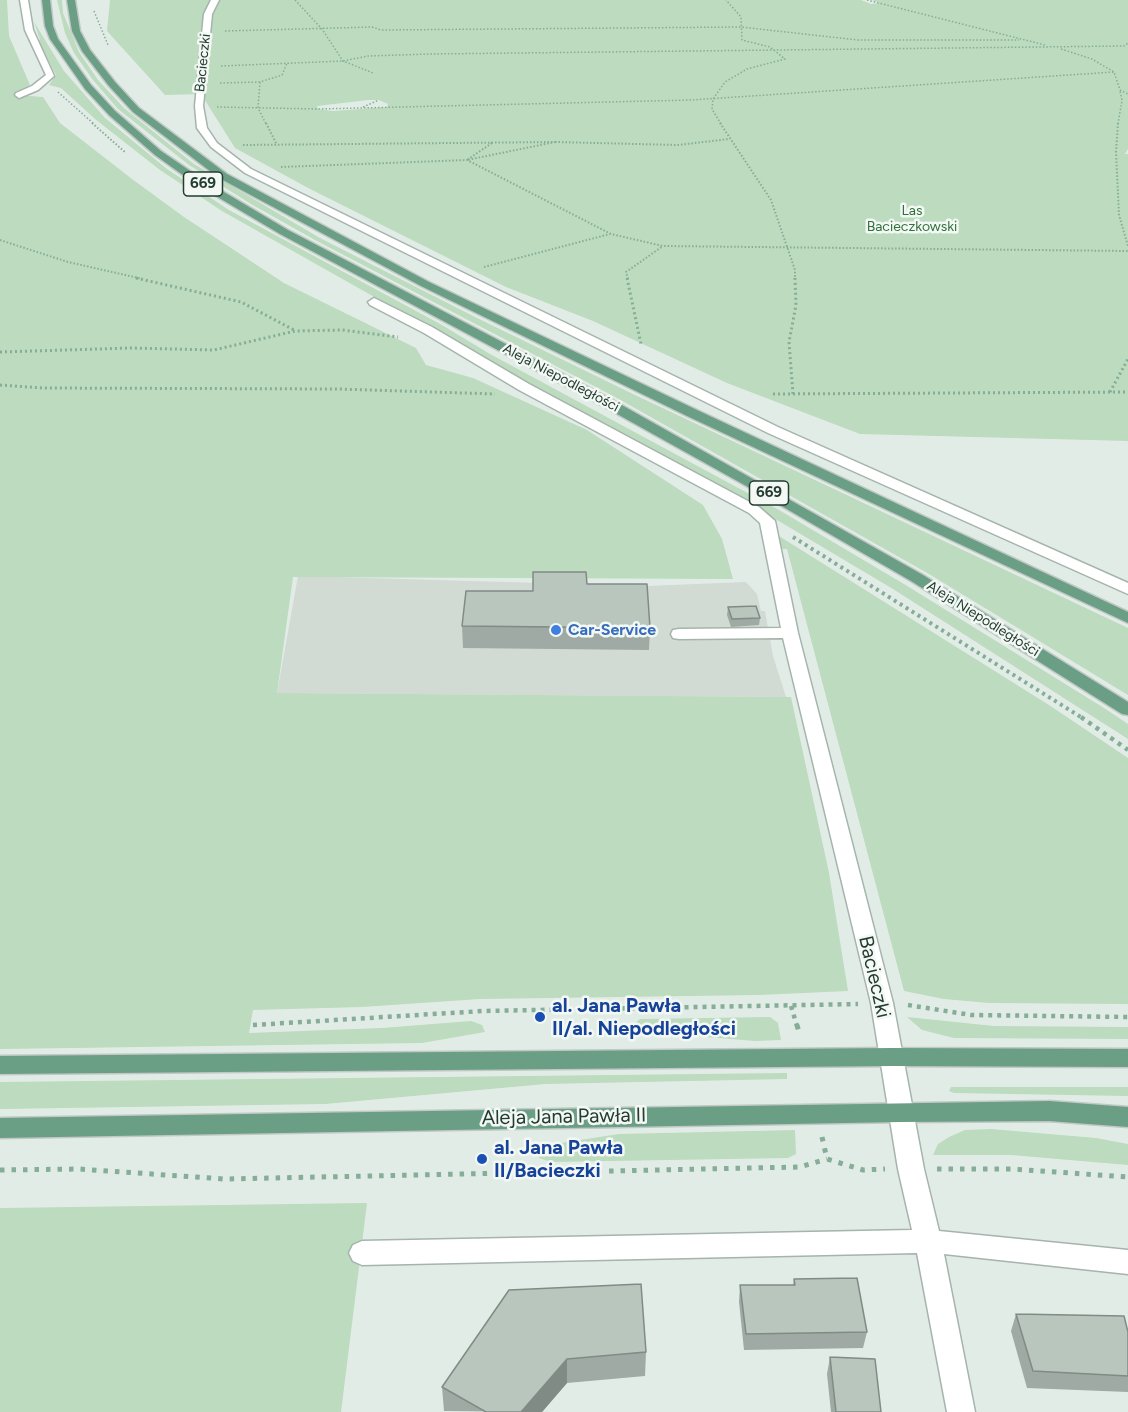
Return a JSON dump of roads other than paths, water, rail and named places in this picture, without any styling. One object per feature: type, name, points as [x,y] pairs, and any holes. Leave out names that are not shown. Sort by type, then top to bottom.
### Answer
[{"type":"main road","name":"Aleja Niepodległości","points":[[46,0],[49,26],[54,39],[88,87],[127,127],[158,153],[198,181],[284,232],[606,402],[771,494],[917,578],[1128,710]]},
{"type":"main road","name":"Aleja Niepodległości","points":[[71,0],[76,31],[86,51],[112,84],[136,110],[223,176],[303,221],[425,284],[702,418],[1128,618]]},
{"type":"main road","points":[[0,1065],[892,1057],[1128,1058]]},
{"type":"main road","name":"Aleja Jana Pawła II","points":[[0,1128],[902,1112],[1049,1111],[1128,1117]]},
{"type":"street","points":[[19,95],[35,88],[50,76],[29,30],[24,0]]},
{"type":"street","name":"Bacieczki","points":[[215,0],[208,14],[206,31],[199,106],[202,128],[214,145],[248,171],[470,283],[772,430],[1128,589]]},
{"type":"street","name":"Bacieczki","points":[[374,302],[428,330],[525,387],[754,510],[767,521],[790,633],[882,1004],[911,1169],[928,1241],[961,1412]]},
{"type":"street","points":[[679,634],[790,633]]},
{"type":"street","points":[[362,1253],[928,1241],[1128,1262]]},
{"type":"place","name":"Car-Service","points":[[556,630]]},
{"type":"place","name":"al. Jana Pawła II/al. Niepodległości","points":[[540,1017]]},
{"type":"place","name":"al. Jana Pawła II/Bacieczki","points":[[482,1159]]},
{"type":"park label","name":"Las Bacieczkowski","points":[[912,220]]}]
